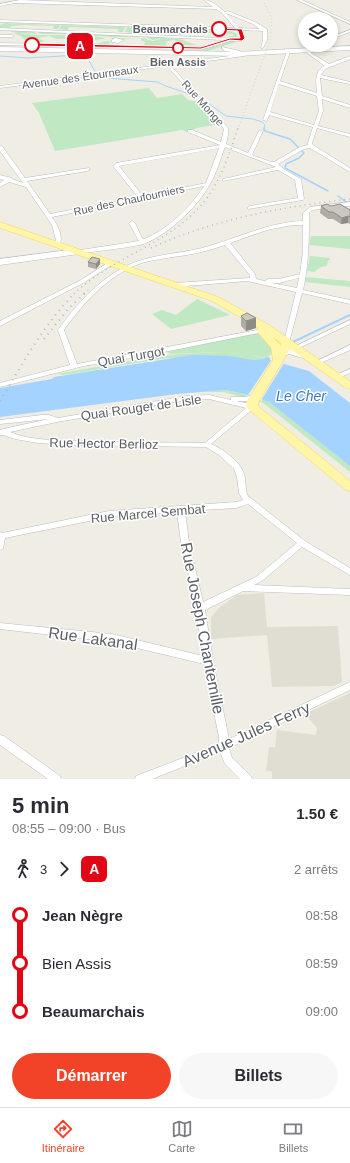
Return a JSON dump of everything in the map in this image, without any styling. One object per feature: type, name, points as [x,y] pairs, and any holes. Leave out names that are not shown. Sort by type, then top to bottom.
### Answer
[{"type":"main road","points":[[0,48],[217,53],[298,49]]},
{"type":"main road","points":[[0,48],[199,53],[288,52],[298,50]]},
{"type":"main road","points":[[338,48],[350,48]]},
{"type":"main road","points":[[338,49],[350,48]]},
{"type":"main road","points":[[0,225],[109,264],[215,299],[243,314],[284,349]]},
{"type":"main road","points":[[0,262],[76,252]]},
{"type":"main road","points":[[243,314],[276,347],[306,356],[350,386]]},
{"type":"main road","points":[[252,401],[284,349]]},
{"type":"main road","name":"Quai Rouget de Lisle","points":[[252,401],[350,487]]},
{"type":"street","points":[[0,5],[24,0]]},
{"type":"street","points":[[94,5],[113,0]]},
{"type":"street","points":[[0,29],[241,40],[243,36],[240,30],[229,16],[206,0]]},
{"type":"street","points":[[299,0],[350,23]]},
{"type":"street","points":[[15,2],[219,8]]},
{"type":"street","points":[[223,12],[266,30]]},
{"type":"street","points":[[229,16],[235,16]]},
{"type":"street","points":[[0,22],[12,21],[266,30]]},
{"type":"street","points":[[262,47],[267,32],[266,30]]},
{"type":"street","points":[[338,35],[350,31]]},
{"type":"street","points":[[0,37],[12,36]]},
{"type":"street","points":[[103,46],[115,42],[113,41],[114,40],[134,39]]},
{"type":"street","points":[[0,44],[203,48],[230,39]]},
{"type":"street","name":"Avenue des Étourneaux","points":[[0,87],[168,65],[217,53],[241,40]]},
{"type":"street","points":[[179,44],[187,47],[199,45]]},
{"type":"street","points":[[265,120],[288,52]]},
{"type":"street","points":[[309,52],[329,66]]},
{"type":"street","points":[[311,146],[310,143],[321,111],[318,76],[323,68],[350,57]]},
{"type":"street","name":"Rue Monge","points":[[141,243],[162,231],[196,200],[208,184],[227,132],[224,124],[168,65]]},
{"type":"street","points":[[318,76],[350,83]]},
{"type":"street","points":[[278,82],[350,107]]},
{"type":"street","points":[[267,113],[350,136]]},
{"type":"street","points":[[190,131],[222,146],[277,166],[298,179],[301,199],[250,208]]},
{"type":"street","points":[[248,155],[251,153],[261,131]]},
{"type":"street","points":[[141,197],[116,166],[118,164],[222,146]]},
{"type":"street","points":[[225,180],[277,166],[301,149],[311,146],[349,169]]},
{"type":"street","points":[[1,149],[56,225],[59,240],[57,245]]},
{"type":"street","points":[[0,185],[9,180],[21,177],[87,169]]},
{"type":"street","points":[[0,177],[27,186]]},
{"type":"street","name":"Rue des Chaufourniers","points":[[50,216],[208,184]]},
{"type":"street","points":[[284,349],[303,275],[306,251],[307,211],[314,208],[349,204]]},
{"type":"street","points":[[76,252],[141,243],[132,223]]},
{"type":"street","points":[[74,366],[61,330],[76,309],[98,289],[124,269],[148,260],[197,251],[287,223],[306,223]]},
{"type":"street","points":[[226,242],[253,275],[253,280]]},
{"type":"street","points":[[0,324],[83,281],[109,264]]},
{"type":"street","points":[[262,282],[280,281],[303,275]]},
{"type":"street","points":[[174,285],[253,280],[350,302]]},
{"type":"street","points":[[191,291],[189,288],[192,286],[204,283]]},
{"type":"street","points":[[284,349],[350,322]]},
{"type":"street","points":[[259,331],[271,336],[284,349]]},
{"type":"street","name":"Quai Turgot","points":[[0,385],[74,366],[259,331]]},
{"type":"street","points":[[316,363],[350,347]]},
{"type":"street","points":[[336,376],[350,371]]},
{"type":"street","name":"Quai Rouget de Lisle","points":[[2,433],[57,420],[186,398],[200,397],[252,401]]},
{"type":"street","points":[[252,401],[244,411],[207,445],[220,452],[240,472],[243,493],[249,501],[302,543],[350,572]]},
{"type":"street","points":[[0,422],[42,417],[49,417],[57,420]]},
{"type":"street","name":"Rue Hector Berlioz","points":[[2,433],[14,438],[51,442],[207,445]]},
{"type":"street","name":"Rue Marcel Sembat","points":[[0,536],[109,514],[236,505],[249,501]]},
{"type":"street","name":"Rue Joseph Chantemille","points":[[181,510],[185,542],[200,608],[208,661],[224,737],[224,746],[228,762],[247,779]]},
{"type":"street","points":[[0,536],[0,547]]},
{"type":"street","points":[[200,608],[259,579],[302,543]]},
{"type":"street","points":[[243,588],[350,592]]},
{"type":"street","name":"Rue Lakanal","points":[[0,626],[112,638],[208,661]]},
{"type":"street","name":"Avenue Jules Ferry","points":[[140,779],[224,746],[350,686]]},
{"type":"street","points":[[0,739],[56,779]]},
{"type":"shaded area","points":[[264,593],[267,627],[338,626],[342,682],[334,686],[272,687],[267,635],[211,639],[211,617],[220,607],[237,595]]},
{"type":"shaded area","points":[[350,693],[350,779],[272,779],[272,771],[266,771],[269,747],[275,747],[277,730],[316,735],[317,728],[305,714]]},
{"type":"green space","points":[[6,23],[60,25],[58,29],[53,29],[54,26],[21,25],[11,26],[10,28],[0,27],[0,25]]},
{"type":"green space","points":[[62,25],[125,27],[123,32],[118,32],[118,29],[69,27],[68,30],[59,29]]},
{"type":"green space","points":[[127,27],[232,31],[237,34],[238,37],[233,38],[228,36],[233,36],[233,34],[186,32],[185,34],[179,35],[177,31],[134,31],[133,33],[125,32]]},
{"type":"green space","points":[[10,30],[32,31],[38,34],[18,33],[39,35],[84,35],[106,38],[92,41],[96,44],[106,41],[113,42],[105,45],[75,45],[72,44],[82,42],[84,39],[57,39],[49,36],[38,38],[44,41],[41,43],[25,43],[25,40],[21,36],[13,33],[17,32],[11,32]]},
{"type":"green space","points":[[34,31],[166,37],[153,40],[146,37],[112,37],[86,34],[42,34]]},
{"type":"green space","points":[[110,38],[141,38],[113,39]]},
{"type":"green space","points":[[141,38],[153,41],[163,38],[180,39],[196,45],[180,45],[184,43],[173,40],[165,42],[167,44],[165,46],[144,45],[145,42],[140,40],[142,39]]},
{"type":"green space","points":[[230,40],[236,42],[208,51],[0,47],[194,50]]},
{"type":"green space","points":[[149,88],[157,98],[182,94],[188,100],[200,102],[220,124],[197,128],[187,132],[182,130],[55,151],[39,113],[32,103]]},
{"type":"green space","points":[[311,236],[350,236],[350,249],[309,245]]},
{"type":"green space","points":[[310,256],[330,258],[330,260],[328,260],[327,266],[321,267],[314,272],[307,271]]},
{"type":"green space","points":[[306,277],[350,281],[350,287],[305,282]]},
{"type":"green space","points":[[197,299],[230,315],[171,329],[152,314],[162,310],[176,315]]},
{"type":"green space","points":[[249,332],[258,333],[260,336],[265,335],[275,350],[267,358],[251,355],[264,358],[262,360],[167,358],[63,375],[56,374],[165,355],[220,352],[171,354],[165,349],[172,346]]},
{"type":"green space","points":[[226,390],[269,402],[350,466],[350,472],[262,402],[223,392],[203,392]]},
{"type":"water","name":"Le Cher","points":[[192,355],[223,356],[253,360],[267,357],[270,358],[270,360],[309,371],[350,403],[350,466],[269,402],[226,390],[177,394],[0,417],[0,388],[52,379],[54,377]]},
{"type":"pier","points":[[272,359],[284,363],[262,401],[244,396],[248,395]]},
{"type":"building","points":[[327,204],[331,206],[340,204],[350,210],[350,217],[348,216],[342,218],[333,212],[329,212],[321,206]]},
{"type":"building","points":[[92,257],[100,259],[96,264],[88,262]]},
{"type":"building","points":[[247,313],[256,318],[246,321],[241,316]]},
{"type":"waterway","points":[[0,56],[28,58],[78,55],[88,59],[96,73]]},
{"type":"waterway","points":[[99,75],[106,78],[158,82],[183,92],[195,100]]},
{"type":"waterway","points":[[208,103],[226,116],[253,119],[262,122],[265,125],[264,128]]},
{"type":"waterway","points":[[264,128],[265,131],[290,139],[304,153],[299,158],[286,164],[285,168],[328,191]]},
{"type":"waterway","points":[[338,196],[350,205]]},
{"type":"waterway","points":[[293,342],[350,315]]},
{"type":"railway","points":[[238,129],[270,40],[272,20],[263,0]]},
{"type":"railway","points":[[74,294],[90,280],[107,269],[163,237],[196,211],[214,187],[226,163],[238,128]]},
{"type":"railway","points":[[151,248],[199,229],[224,222],[274,210],[350,199]]},
{"type":"railway","points":[[85,293],[88,290]]},
{"type":"railway","points":[[44,339],[69,308],[85,293]]},
{"type":"railway","points":[[0,401],[26,358],[53,318],[74,294]]},
{"type":"bus line","name":"A","points":[[32,45],[201,48],[230,39],[241,40],[243,36],[240,30],[219,29]]},
{"type":"place","name":"Beaumarchais","points":[[219,29]]},
{"type":"place","name":"Bien Assis","points":[[178,48]]}]
